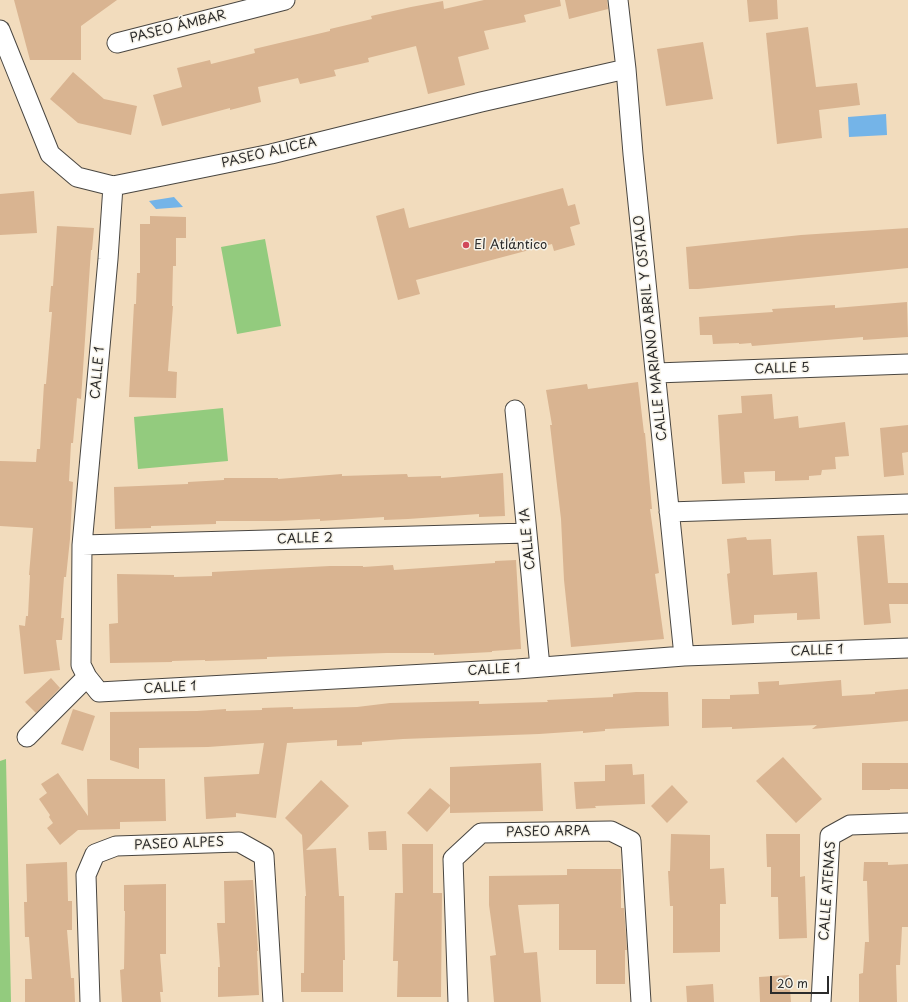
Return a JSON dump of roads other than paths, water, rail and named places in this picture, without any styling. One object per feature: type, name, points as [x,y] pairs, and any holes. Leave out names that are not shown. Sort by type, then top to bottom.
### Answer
[{"type":"street","name":"PASEO ÁMBAR","points":[[117,43],[285,0]]},
{"type":"street","name":"CALLE MARIANO ABRIL Y OSTALO","points":[[618,0],[684,656]]},
{"type":"street","name":"PASEO ALICEA","points":[[0,30],[50,154],[77,177],[113,186],[265,155],[481,102],[626,69]]},
{"type":"street","name":"CALLE 1","points":[[113,186],[108,259],[82,546],[81,665],[87,677],[99,692],[540,667],[684,656],[908,648]]},
{"type":"street","name":"CALLE 5","points":[[656,373],[908,364]]},
{"type":"street","name":"CALLE 1A","points":[[515,410],[540,667]]},
{"type":"street","points":[[669,512],[908,504]]},
{"type":"street","name":"CALLE 2","points":[[82,546],[527,533]]},
{"type":"street","points":[[27,737],[87,677]]},
{"type":"street","name":"CALLE ATENAS","points":[[821,1002],[830,836],[850,825],[908,823]]},
{"type":"street","name":"PASEO ARPA","points":[[458,1002],[453,859],[481,834],[611,831],[631,841],[641,1002]]},
{"type":"street","name":"PASEO ALPES","points":[[90,1002],[86,875],[95,854],[116,846],[239,842],[264,856],[273,1002]]},
{"type":"water","points":[[886,114],[887,135],[849,137],[848,117]]},
{"type":"water","points":[[174,197],[183,207],[156,209],[149,201]]},
{"type":"place","name":"El Atlántico","points":[[466,245]]}]
